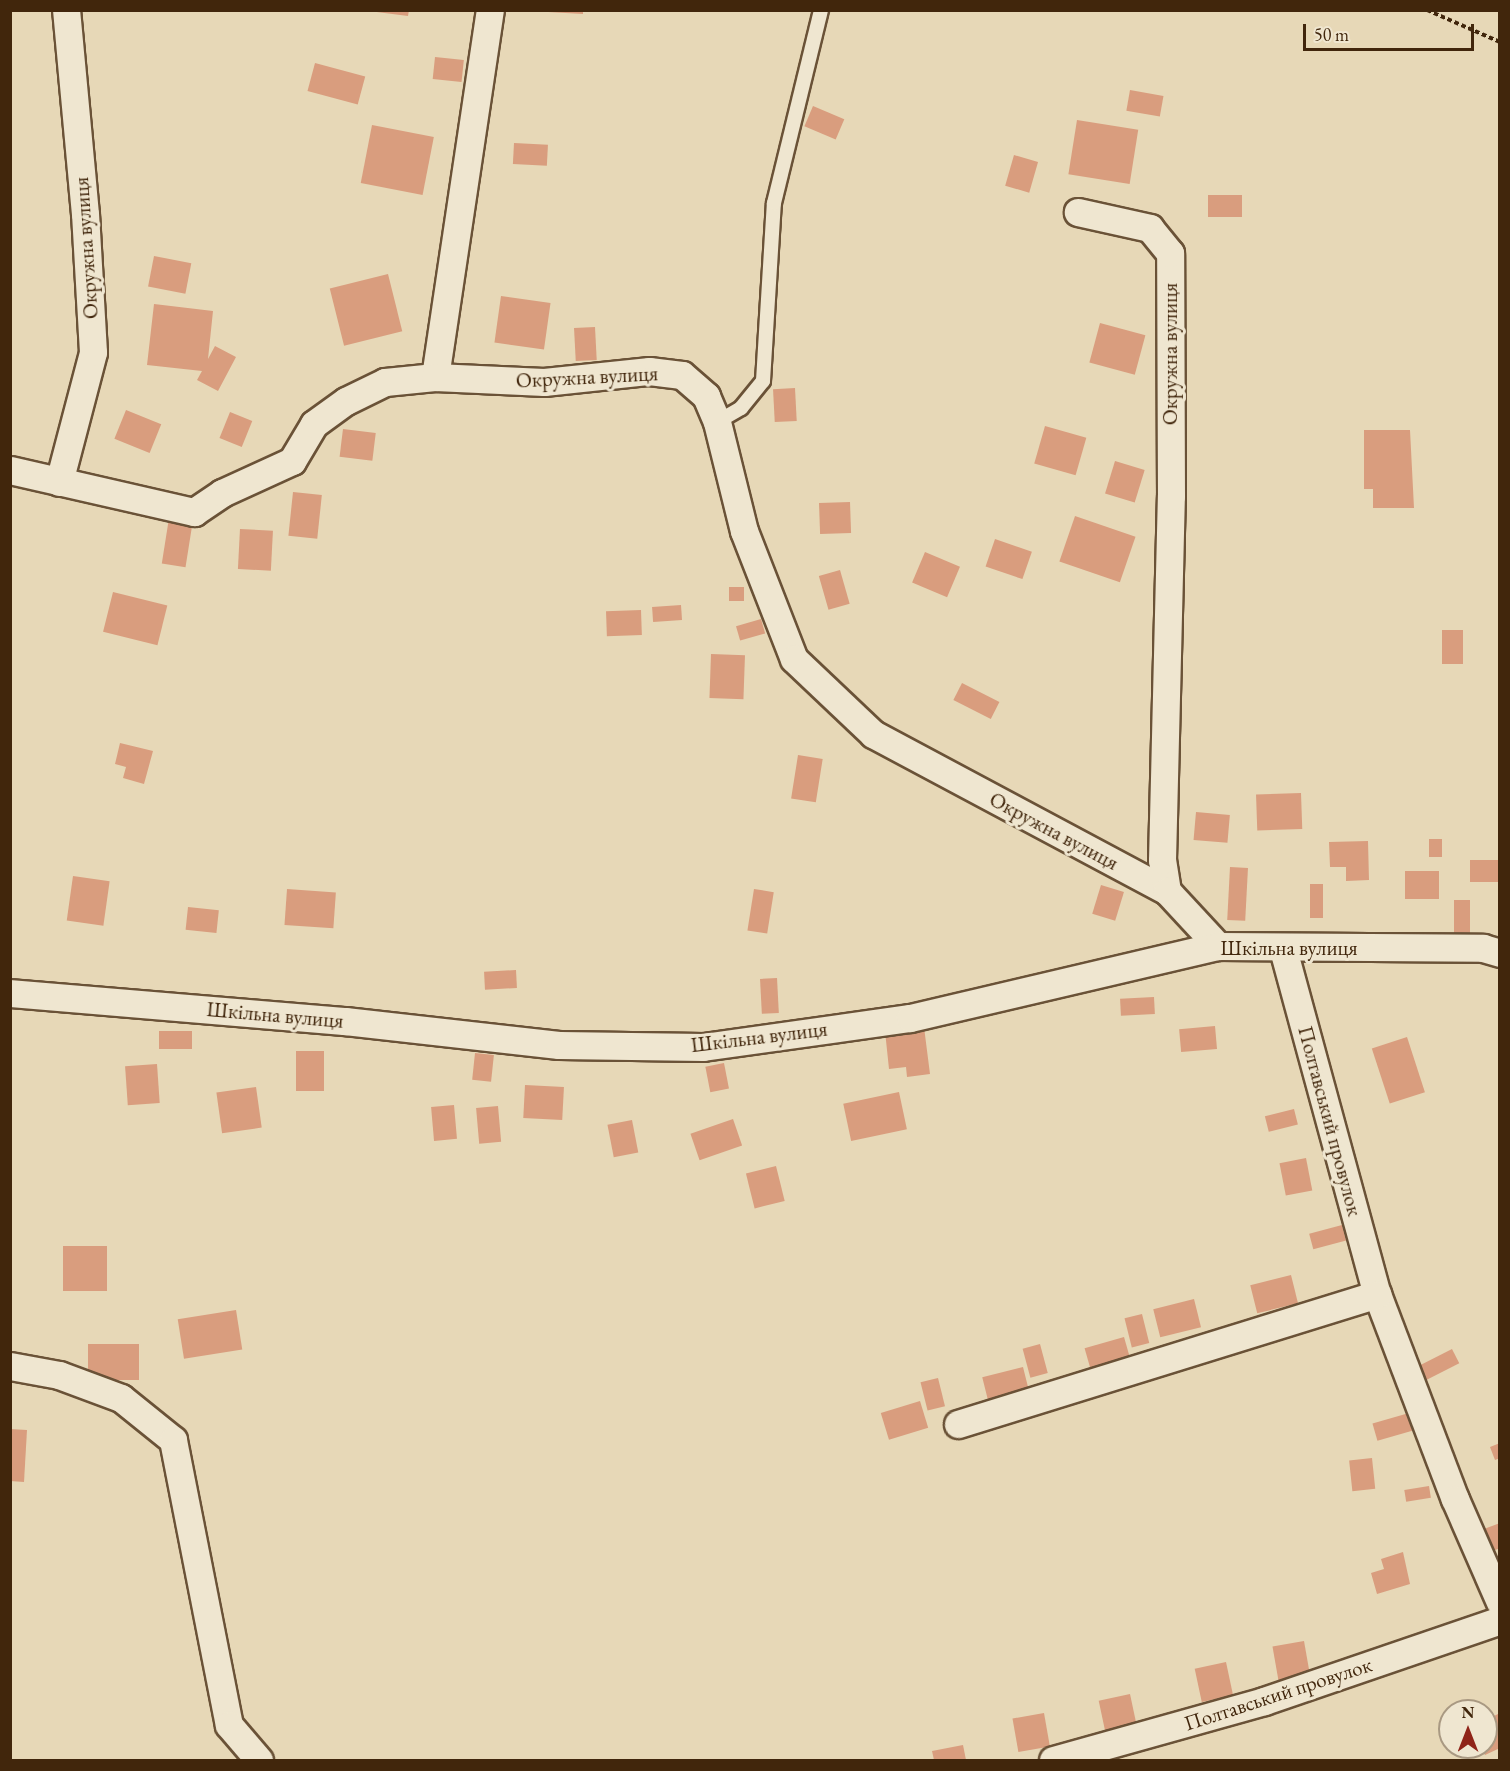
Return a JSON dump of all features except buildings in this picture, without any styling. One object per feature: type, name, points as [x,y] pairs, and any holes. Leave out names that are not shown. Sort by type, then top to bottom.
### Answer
[{"type":"street","name":"Окружна вулиця","points":[[59,482],[93,352],[85,214],[66,10]]},
{"type":"street","points":[[435,377],[490,10]]},
{"type":"street","name":"Окружна вулиця","points":[[1078,212],[1150,228],[1170,253],[1171,496],[1162,860],[1167,891]]},
{"type":"street","name":"Окружна вулиця","points":[[10,471],[194,512],[222,493],[291,461],[314,424],[346,401],[385,382],[435,377],[544,382],[650,371],[682,375],[706,396],[717,422],[744,531],[794,659],[873,734],[1167,891]]},
{"type":"street","points":[[1167,891],[1218,946]]},
{"type":"street","name":"Шкільна вулиця","points":[[10,993],[345,1021],[559,1045],[703,1047],[910,1018],[1218,946],[1283,949],[1483,948],[1500,954]]},
{"type":"street","name":"Полтавський провулок","points":[[1283,949],[1377,1294],[1455,1499],[1500,1602]]},
{"type":"street","points":[[958,1424],[1377,1294]]},
{"type":"street","points":[[10,1366],[59,1375],[121,1398],[173,1440],[229,1725],[259,1761]]},
{"type":"street","name":"Полтавський провулок","points":[[1053,1761],[1264,1701],[1500,1620]]},
{"type":"lane","points":[[717,422],[741,408],[763,381],[774,203],[821,10]]},
{"type":"path","points":[[1427,10],[1500,42]]}]
